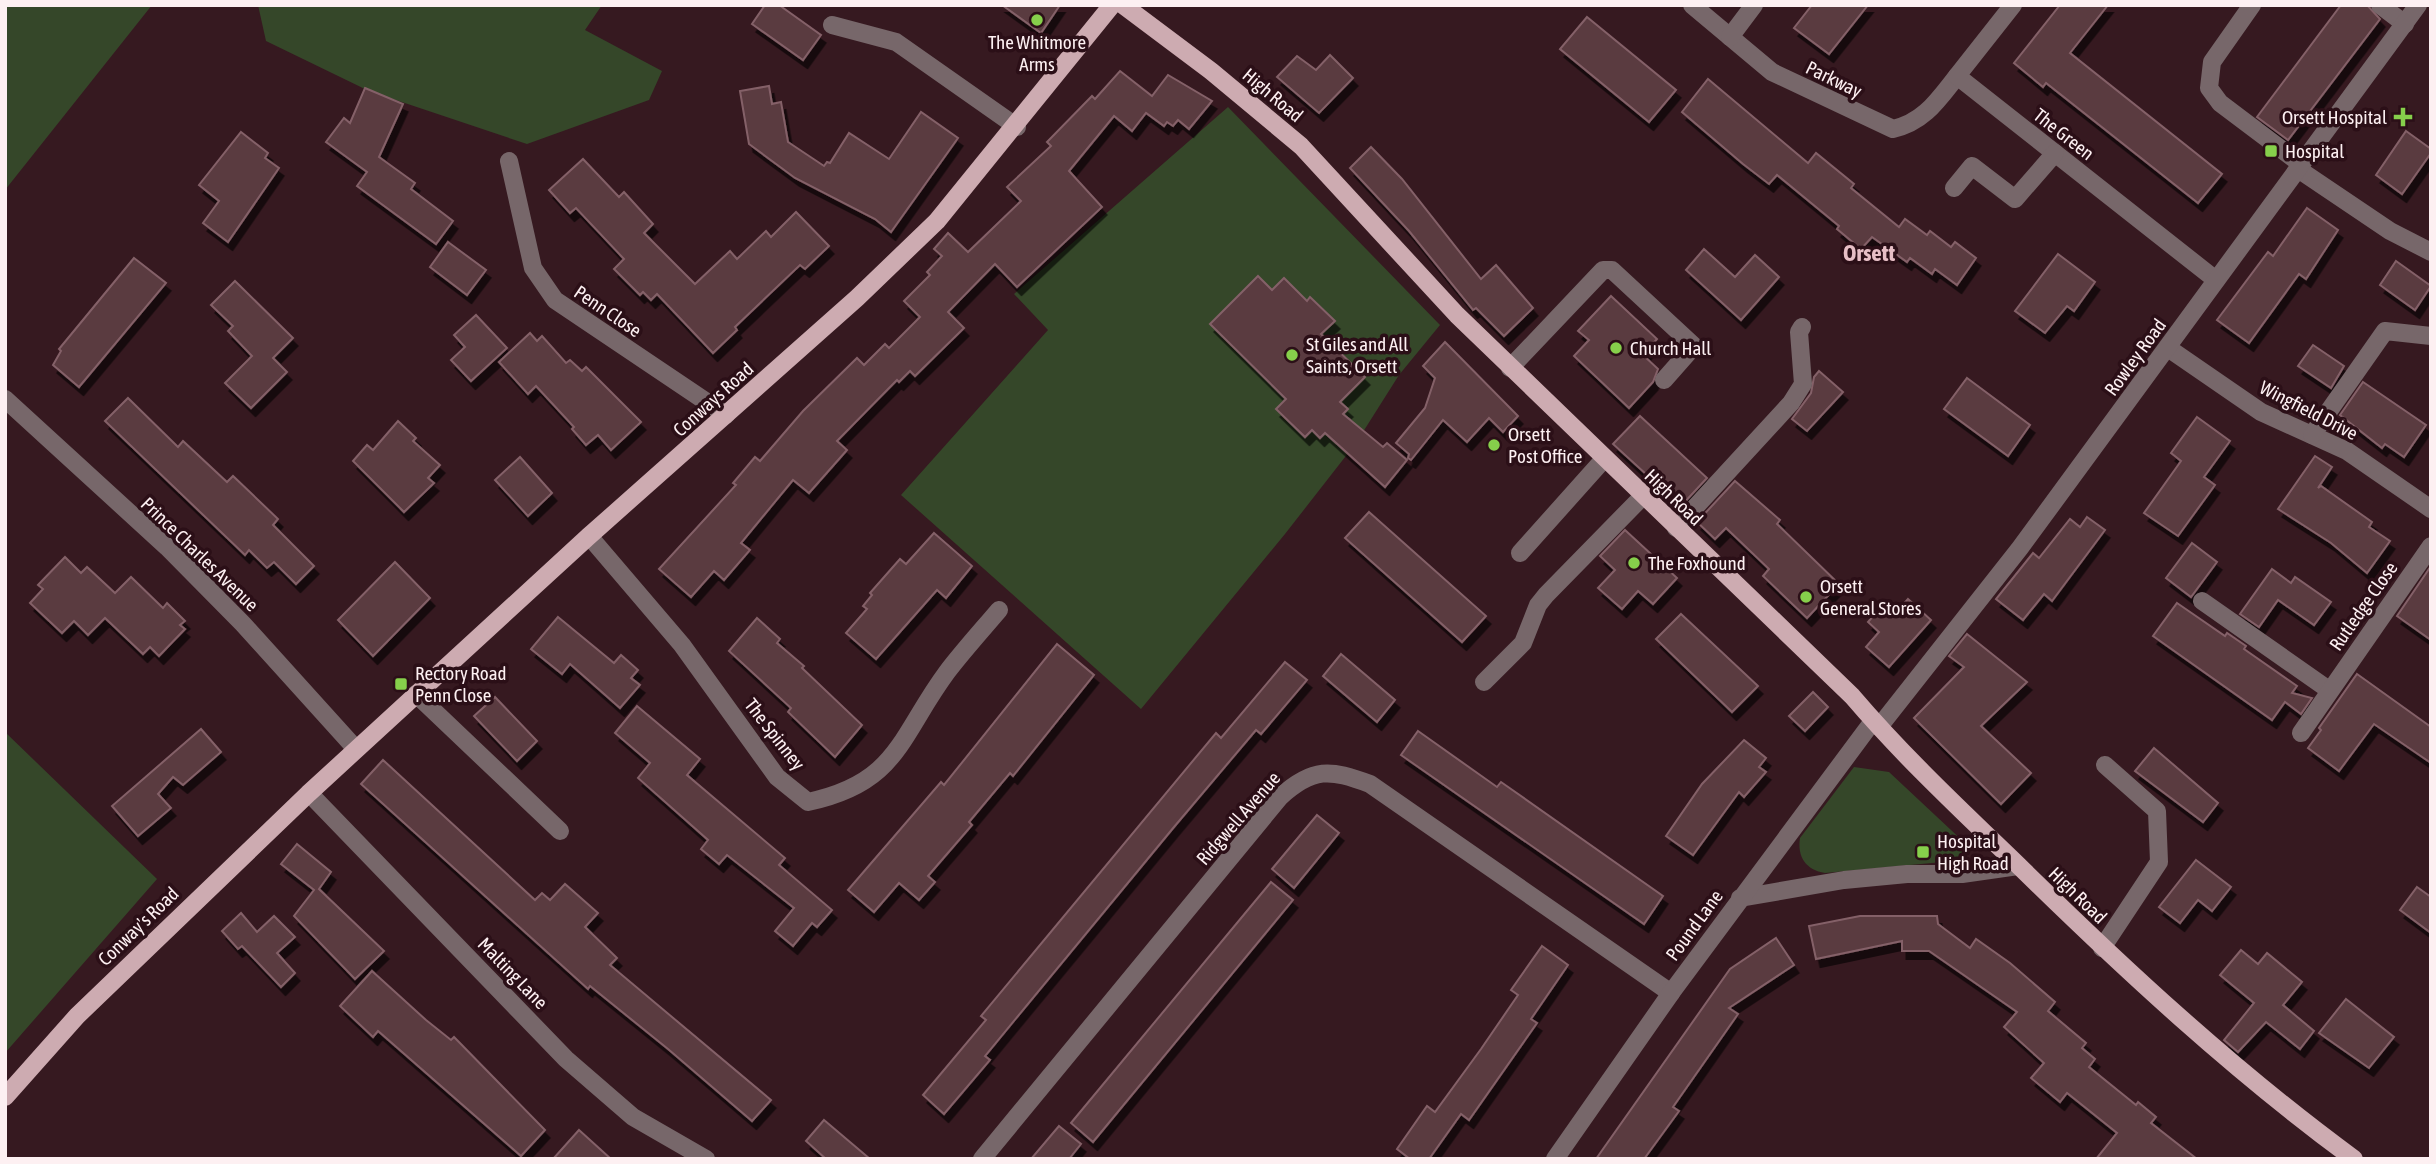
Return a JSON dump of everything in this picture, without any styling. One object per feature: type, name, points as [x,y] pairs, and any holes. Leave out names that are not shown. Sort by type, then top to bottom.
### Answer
[{"type":"main road","name":"Conways Road","points":[[309,793],[589,536],[857,298],[937,221],[1017,127],[1112,5]]},
{"type":"main road","name":"High Road","points":[[1123,5],[1211,71],[1301,146],[1510,368],[1852,696],[1876,724],[2102,948],[2211,1046],[2354,1159]]},
{"type":"main road","name":"Conway's Road","points":[[5,1097],[76,1016],[309,793]]},
{"type":"street","name":"Parkway","points":[[1692,5],[1772,72],[1893,129],[1911,125],[1928,113],[1957,76]]},
{"type":"street","points":[[1730,37],[1754,5]]},
{"type":"street","points":[[1957,76],[2013,5]]},
{"type":"street","points":[[2252,5],[2212,62],[2209,88],[2220,103],[2300,167],[2390,231],[2429,249]]},
{"type":"street","points":[[2379,5],[2405,24]]},
{"type":"street","name":"Rowley Road","points":[[1876,724],[2020,548],[2418,5]]},
{"type":"street","points":[[832,24],[896,42],[1017,127]]},
{"type":"street","name":"The Green","points":[[1957,76],[2216,280]]},
{"type":"street","points":[[1954,188],[1972,166],[2015,200],[2055,153]]},
{"type":"street","name":"Penn Close","points":[[509,161],[533,268],[555,300],[726,415]]},
{"type":"street","points":[[1510,368],[1603,270],[1612,270],[1694,346],[1664,380]]},
{"type":"street","points":[[1676,528],[1791,403],[1803,384],[1799,332],[1802,327]]},
{"type":"street","points":[[2312,435],[2385,331],[2431,336]]},
{"type":"street","name":"Wingfield Drive","points":[[2168,348],[2262,412],[2347,451],[2431,509]]},
{"type":"street","name":"Prince Charles Avenue","points":[[5,399],[167,547],[243,624],[356,749]]},
{"type":"street","points":[[1520,553],[1604,459]]},
{"type":"street","points":[[1484,682],[1523,643],[1538,605],[1546,595],[1643,496]]},
{"type":"street","name":"The Spinney","points":[[589,536],[682,645],[777,777],[808,802],[842,794],[879,771],[901,745],[946,673],[999,610]]},
{"type":"street","name":"Rutledge Close","points":[[2301,733],[2431,546]]},
{"type":"street","points":[[2202,601],[2329,690]]},
{"type":"street","points":[[416,694],[560,831]]},
{"type":"street","name":"Pound Lane","points":[[1555,1159],[1740,898],[1876,724]]},
{"type":"street","points":[[2102,948],[2159,862],[2157,811],[2105,765]]},
{"type":"street","name":"Ridgwell Avenue","points":[[982,1159],[1280,797],[1309,775],[1339,772],[1370,784],[1671,993]]},
{"type":"street","name":"Malting Lane","points":[[309,793],[566,1059],[633,1117],[706,1159]]},
{"type":"street","points":[[1740,898],[1844,880],[1907,874],[1962,874],[2018,866]]},
{"type":"green space","points":[[5,5],[152,5],[5,190]]},
{"type":"green space","points":[[258,5],[602,5],[585,30],[662,71],[649,100],[527,144],[369,91],[266,41]]},
{"type":"green space","points":[[1228,107],[1440,325],[1399,375],[1356,443],[1141,709],[901,495],[1048,330],[1014,294]]},
{"type":"green space","points":[[5,732],[157,879],[5,1053]]},
{"type":"green space","points":[[1854,767],[1889,772],[1967,845],[1963,854],[1953,861],[1825,873],[1808,866],[1800,851],[1800,838]]},
{"type":"building","points":[[765,5],[779,5],[821,35],[803,60],[752,24]]},
{"type":"building","name":"The Whitmore Arms","points":[[1002,5],[1060,5],[1041,33]]},
{"type":"building","points":[[1812,5],[1868,5],[1829,54],[1794,28]]},
{"type":"building","points":[[2060,5],[2108,5],[2070,53],[2222,174],[2198,203],[2046,83],[2043,87],[2014,63]]},
{"type":"building","points":[[2341,5],[2367,5],[2380,19],[2288,140],[2257,117]]},
{"type":"building","points":[[1587,17],[1676,90],[1649,122],[1560,49]]},
{"type":"building","points":[[1330,55],[1353,78],[1319,113],[1277,77],[1297,56],[1316,70]]},
{"type":"building","points":[[1120,71],[1152,96],[1168,75],[1212,101],[1189,129],[1178,120],[1173,126],[1167,122],[1164,126],[1146,113],[1132,131],[1114,116],[1069,171],[1102,207],[1017,287],[995,264],[948,312],[964,328],[915,376],[910,371],[899,382],[897,380],[837,441],[847,450],[809,493],[793,480],[741,543],[750,550],[724,580],[714,571],[691,597],[659,569],[736,485],[733,483],[755,457],[760,461],[803,411],[857,358],[864,365],[885,344],[889,348],[920,317],[904,301],[930,275],[927,272],[942,256],[934,249],[948,233],[968,252],[1021,201],[1007,187],[1051,146],[1047,142],[1092,96],[1095,99]]},
{"type":"building","points":[[1708,79],[1808,163],[1816,153],[1854,184],[1851,188],[1899,227],[1905,219],[1927,235],[1930,231],[1951,247],[1955,242],[1976,258],[1957,285],[1935,269],[1932,274],[1910,258],[1907,262],[1872,237],[1861,249],[1837,229],[1839,226],[1777,175],[1769,184],[1743,164],[1682,112]]},
{"type":"building","points":[[769,86],[772,104],[781,102],[788,142],[824,166],[827,162],[830,163],[849,133],[889,159],[921,112],[958,138],[891,232],[875,219],[795,178],[749,144],[740,91]]},
{"type":"building","points":[[365,88],[403,104],[379,157],[415,183],[411,189],[453,221],[436,244],[357,186],[367,172],[326,142],[344,118],[350,123]]},
{"type":"building","points":[[2406,131],[2431,149],[2431,153],[2402,194],[2376,175]]},
{"type":"building","points":[[241,132],[268,153],[265,158],[279,168],[228,242],[203,223],[219,201],[199,185]]},
{"type":"building","points":[[1371,147],[1402,179],[1481,279],[1496,265],[1533,308],[1504,336],[1476,308],[1473,310],[1409,231],[1350,168]]},
{"type":"building","points":[[583,159],[619,197],[624,192],[653,224],[644,233],[695,284],[730,251],[737,259],[766,231],[771,237],[796,212],[829,246],[805,269],[800,265],[735,327],[737,330],[713,353],[657,294],[651,300],[643,292],[640,295],[614,269],[624,259],[576,208],[570,213],[549,190]]},
{"type":"building","points":[[2307,208],[2338,230],[2306,279],[2299,274],[2249,343],[2217,320],[2268,252],[2273,256]]},
{"type":"building","points":[[448,242],[486,270],[467,295],[430,267]]},
{"type":"building","points":[[1704,249],[1735,277],[1755,255],[1779,277],[1741,320],[1686,270]]},
{"type":"building","points":[[2058,254],[2095,282],[2074,311],[2067,306],[2045,333],[2015,311]]},
{"type":"building","points":[[134,258],[166,283],[79,387],[53,365],[61,351],[59,349]]},
{"type":"building","points":[[2396,261],[2431,286],[2415,310],[2380,285]]},
{"type":"building","name":"St Giles and All Saints, Orsett","points":[[1258,276],[1272,290],[1284,278],[1307,301],[1310,297],[1335,321],[1321,334],[1365,377],[1340,402],[1348,409],[1343,414],[1383,447],[1387,443],[1407,460],[1385,487],[1325,433],[1320,438],[1312,430],[1305,437],[1276,409],[1286,399],[1210,324]]},
{"type":"building","points":[[235,281],[293,338],[273,358],[287,372],[251,408],[225,383],[252,356],[228,331],[233,326],[211,305]]},
{"type":"building","name":"Church Hall","points":[[1611,296],[1657,339],[1643,355],[1658,369],[1653,382],[1629,408],[1574,356],[1589,340],[1578,331]]},
{"type":"building","points":[[476,315],[507,348],[471,381],[451,360],[465,347],[454,335]]},
{"type":"building","points":[[530,333],[537,341],[542,336],[566,363],[570,360],[582,371],[586,367],[641,422],[611,450],[598,435],[586,445],[572,429],[574,427],[536,386],[528,394],[499,362]]},
{"type":"building","points":[[1445,342],[1518,416],[1503,432],[1489,418],[1467,442],[1443,420],[1411,460],[1408,458],[1409,454],[1396,443],[1425,408],[1435,378],[1423,366]]},
{"type":"building","points":[[2313,345],[2344,366],[2331,388],[2298,366]]},
{"type":"building","points":[[1819,371],[1843,392],[1807,431],[1792,419],[1811,393],[1814,377]]},
{"type":"building","points":[[1967,378],[2030,425],[2008,456],[1944,409]]},
{"type":"building","points":[[2363,382],[2426,425],[2404,457],[2385,444],[2382,448],[2340,415]]},
{"type":"building","points":[[128,398],[178,447],[183,441],[227,482],[233,476],[278,519],[273,525],[314,566],[296,584],[274,562],[267,568],[249,550],[245,555],[105,421]]},
{"type":"building","points":[[1640,416],[1707,478],[1681,506],[1613,444]]},
{"type":"building","points":[[2197,417],[2230,441],[2204,477],[2215,485],[2178,536],[2144,513],[2181,461],[2171,453]]},
{"type":"building","points":[[398,421],[416,438],[413,441],[440,465],[428,478],[434,483],[404,512],[353,461],[367,445],[373,450]]},
{"type":"building","points":[[2315,456],[2332,467],[2318,488],[2321,486],[2372,522],[2369,527],[2390,541],[2367,573],[2331,543],[2278,509]]},
{"type":"building","points":[[520,457],[552,493],[528,516],[495,480]]},
{"type":"building","points":[[1735,481],[1780,520],[1777,524],[1839,584],[1807,618],[1763,576],[1769,569],[1726,528],[1715,539],[1697,522]]},
{"type":"building","points":[[1369,512],[1486,616],[1462,642],[1345,538]]},
{"type":"building","points":[[2087,517],[2105,530],[2052,601],[2044,594],[2023,620],[1996,599],[2033,553],[2039,558],[2070,519],[2080,527]]},
{"type":"building","name":"The Foxhound","points":[[1625,530],[1677,578],[1653,604],[1638,591],[1622,609],[1598,588],[1615,570],[1600,556]]},
{"type":"building","points":[[934,533],[972,566],[946,598],[937,590],[876,659],[846,633],[867,609],[863,606],[872,595],[870,593],[900,559],[906,564]]},
{"type":"building","points":[[2192,543],[2217,562],[2191,597],[2166,578]]},
{"type":"building","points":[[65,557],[81,573],[87,567],[115,593],[131,577],[163,608],[167,603],[185,621],[180,625],[185,629],[159,656],[150,647],[143,654],[105,618],[88,635],[74,621],[62,633],[30,603],[43,589],[38,585]]},
{"type":"building","points":[[395,562],[430,598],[373,656],[338,620]]},
{"type":"building","points":[[2431,566],[2431,640],[2397,616]]},
{"type":"building","points":[[2272,569],[2291,583],[2295,577],[2331,602],[2314,625],[2278,600],[2259,627],[2240,614]]},
{"type":"building","points":[[1908,599],[1931,620],[1889,667],[1866,647],[1879,632],[1868,622],[1883,605],[1894,615]]},
{"type":"building","points":[[2177,603],[2225,636],[2227,633],[2246,646],[2244,649],[2297,686],[2292,693],[2312,698],[2301,714],[2285,702],[2272,720],[2153,636]]},
{"type":"building","points":[[1681,614],[1758,686],[1732,712],[1656,639]]},
{"type":"building","points":[[558,617],[614,663],[621,655],[638,670],[631,678],[640,685],[620,708],[570,664],[562,674],[531,649]]},
{"type":"building","points":[[757,618],[780,639],[777,643],[804,666],[802,668],[862,725],[835,757],[788,712],[791,708],[729,651]]},
{"type":"building","points":[[1967,634],[2027,682],[1981,726],[2031,773],[2001,804],[1914,718],[1964,667],[1949,656]]},
{"type":"building","points":[[1057,644],[1094,675],[1013,776],[1010,773],[969,822],[972,825],[928,876],[935,882],[919,900],[899,883],[874,912],[848,890],[941,782],[944,785]]},
{"type":"building","points":[[1341,654],[1395,700],[1377,722],[1323,676]]},
{"type":"building","points":[[1285,662],[1307,680],[1261,734],[1256,730],[1174,827],[985,1056],[990,1060],[944,1114],[923,1095],[986,1020],[981,1016],[1216,733],[1221,738]]},
{"type":"building","points":[[2357,674],[2431,727],[2431,763],[2374,724],[2339,771],[2308,748]]},
{"type":"building","points":[[1813,692],[1828,707],[1805,731],[1789,716]]},
{"type":"building","points":[[495,697],[537,741],[517,761],[474,716]]},
{"type":"building","points":[[637,706],[700,759],[687,775],[785,858],[779,865],[832,910],[817,927],[812,923],[793,946],[775,931],[794,908],[727,855],[719,864],[701,849],[708,840],[638,778],[650,763],[615,733]]},
{"type":"building","points":[[201,729],[221,752],[183,785],[173,777],[158,794],[171,808],[138,836],[112,806]]},
{"type":"building","points":[[1418,731],[1497,787],[1501,782],[1663,896],[1644,924],[1401,755]]},
{"type":"building","points":[[1744,740],[1766,758],[1759,767],[1766,772],[1744,797],[1739,792],[1693,855],[1666,836],[1702,784]]},
{"type":"building","points":[[2154,748],[2218,803],[2203,822],[2135,771]]},
{"type":"building","points":[[383,760],[535,900],[542,893],[550,900],[565,884],[598,913],[585,927],[617,958],[610,965],[771,1100],[752,1121],[590,986],[588,989],[361,784]]},
{"type":"building","points":[[1317,815],[1339,833],[1294,888],[1272,869]]},
{"type":"building","points":[[297,844],[331,872],[319,889],[384,951],[355,979],[294,916],[314,890],[281,864]]},
{"type":"building","points":[[2196,860],[2231,887],[2212,911],[2198,900],[2180,923],[2159,907]]},
{"type":"building","points":[[1271,882],[1293,900],[1093,1142],[1071,1123]]},
{"type":"building","points":[[2417,887],[2431,897],[2431,933],[2400,910]]},
{"type":"building","points":[[241,913],[257,932],[274,916],[295,937],[277,953],[295,973],[281,987],[242,946],[238,949],[222,931]]},
{"type":"building","points":[[1860,916],[1937,916],[1938,924],[1970,948],[1976,939],[2010,963],[2055,1002],[2048,1011],[2086,1043],[2082,1048],[2095,1059],[2089,1067],[2136,1105],[2138,1102],[2156,1117],[2151,1123],[2197,1159],[2096,1159],[2117,1133],[2067,1093],[2060,1102],[2031,1078],[2044,1063],[2004,1027],[2017,1012],[1929,951],[1902,951],[1902,941],[1816,959],[1809,926]]},
{"type":"building","points":[[1776,938],[1794,965],[1729,1008],[1738,1014],[1673,1107],[1679,1111],[1644,1159],[1596,1159],[1730,969]]},
{"type":"building","points":[[1542,946],[1568,965],[1531,1019],[1537,1023],[1469,1120],[1461,1114],[1429,1159],[1410,1159],[1397,1149],[1427,1106],[1435,1112],[1481,1049],[1518,995],[1511,990]]},
{"type":"building","points":[[2241,950],[2258,964],[2267,953],[2302,982],[2283,1005],[2314,1031],[2300,1049],[2266,1022],[2238,1052],[2224,1040],[2254,1003],[2220,975]]},
{"type":"building","points":[[372,971],[426,1020],[451,1040],[454,1037],[545,1130],[521,1156],[378,1031],[373,1037],[340,1006]]},
{"type":"building","points":[[2346,999],[2394,1037],[2369,1068],[2319,1033]]},
{"type":"building","points":[[824,1120],[870,1159],[826,1159],[806,1141]]},
{"type":"building","points":[[1059,1126],[1081,1144],[1069,1159],[1031,1159]]},
{"type":"building","points":[[579,1130],[611,1159],[553,1159]]},
{"type":"place","name":"The Whitmore Arms","points":[[1037,20]]},
{"type":"place","name":"Orsett Hospital","points":[[2403,117]]},
{"type":"place","name":"Hospital","points":[[2271,151]]},
{"type":"place","name":"Church Hall","points":[[1616,348]]},
{"type":"place","name":"St Giles and All Saints, Orsett","points":[[1292,355]]},
{"type":"place","name":"Orsett Post Office","points":[[1494,445]]},
{"type":"place","name":"The Foxhound","points":[[1634,563]]},
{"type":"place","name":"Orsett General Stores","points":[[1806,597]]},
{"type":"place","name":"Rectory Road Penn Close","points":[[401,684]]},
{"type":"place","name":"Hospital High Road","points":[[1923,852]]},
{"type":"district","name":"Orsett","points":[[1869,253]]}]
